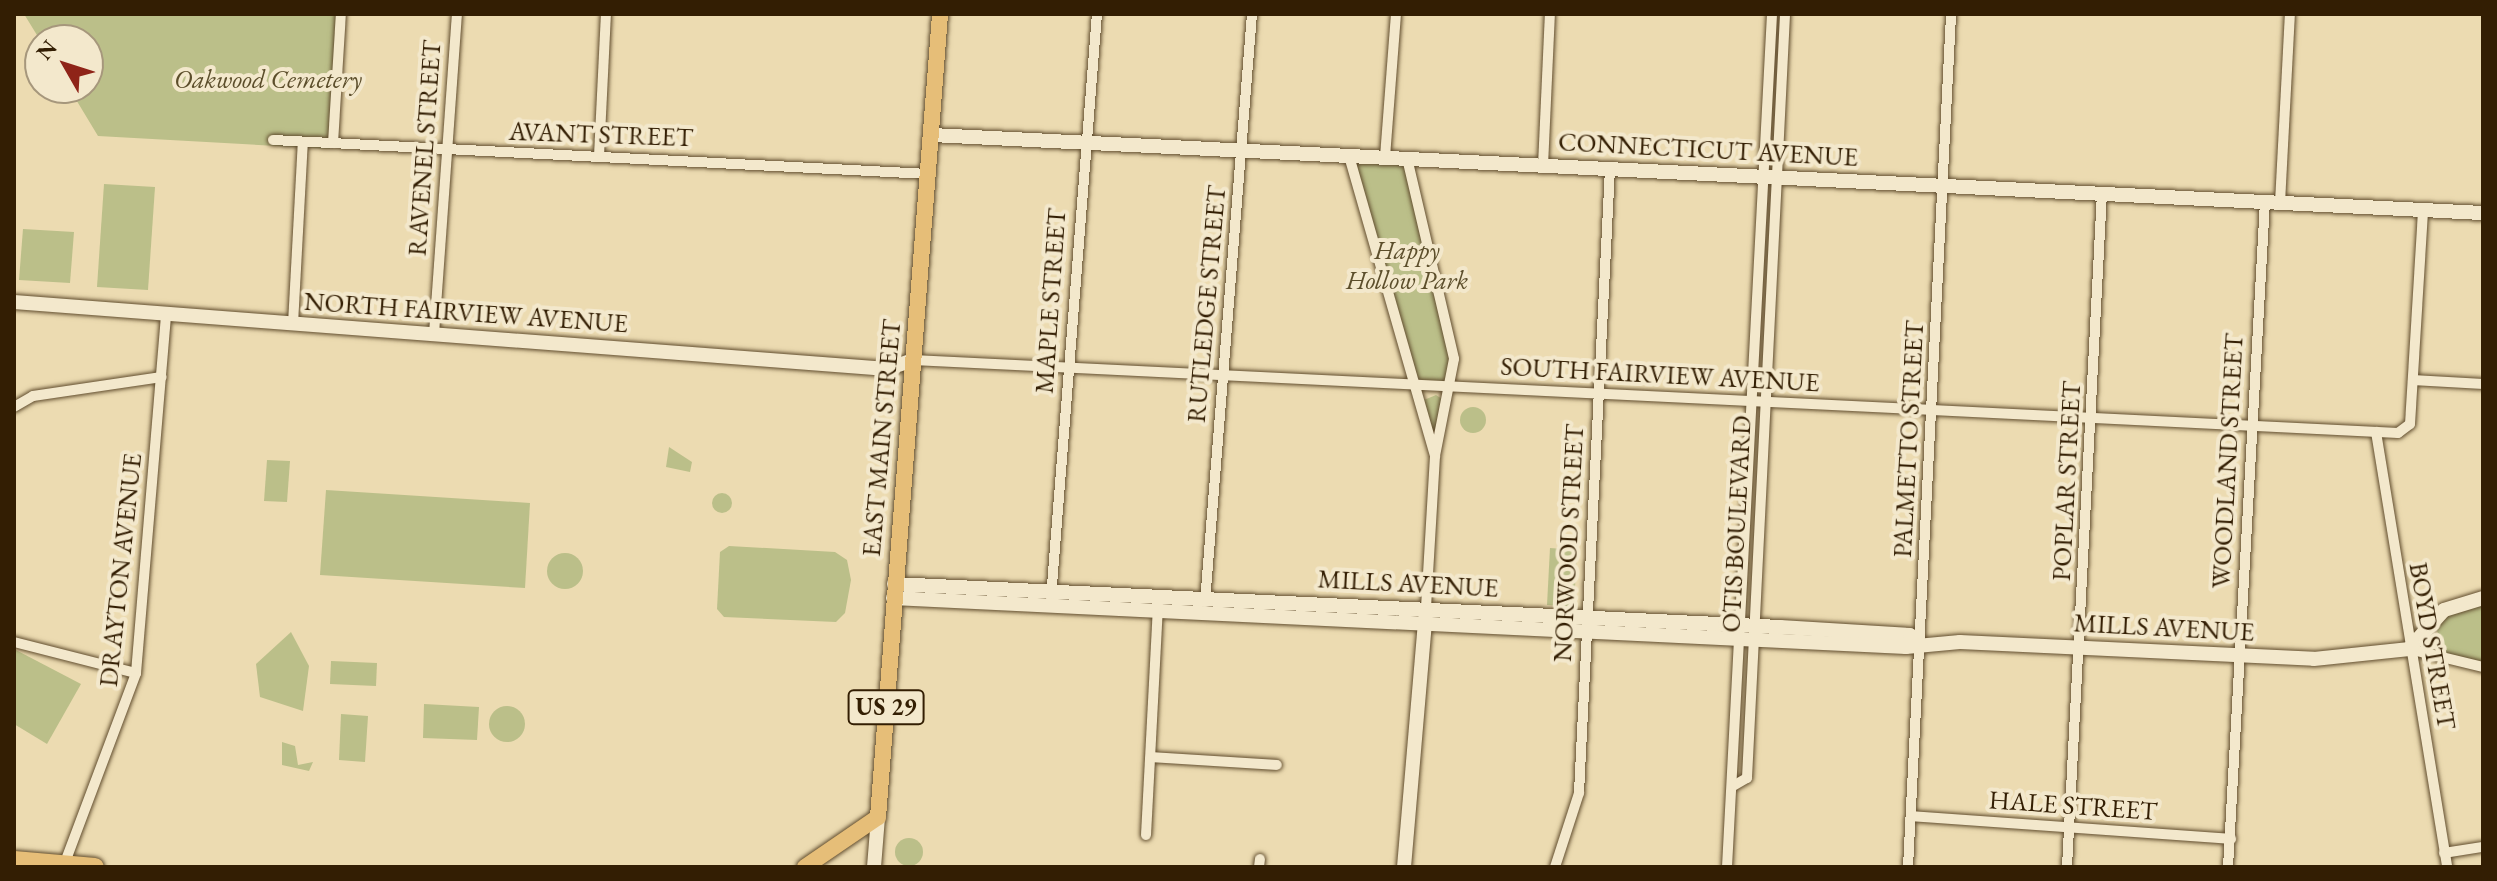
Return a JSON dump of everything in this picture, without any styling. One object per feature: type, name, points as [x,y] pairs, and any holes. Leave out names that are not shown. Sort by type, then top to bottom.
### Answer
[{"type":"highway","points":[[14,860],[95,867]]},
{"type":"main road","name":"EAST MAIN STREET","points":[[878,817],[940,14]]},
{"type":"main road","points":[[805,867],[878,817]]},
{"type":"street","points":[[333,143],[341,14]]},
{"type":"street","name":"RAVENEL STREET","points":[[434,334],[457,14]]},
{"type":"street","points":[[599,156],[606,14]]},
{"type":"street","name":"MAPLE STREET","points":[[1051,598],[1097,14]]},
{"type":"street","name":"RUTLEDGE STREET","points":[[1205,604],[1252,14]]},
{"type":"street","points":[[1385,157],[1396,14]]},
{"type":"street","points":[[1543,166],[1550,14]]},
{"type":"street","name":"OTIS BOULEVARD","points":[[1727,867],[1765,403],[1772,14]]},
{"type":"street","name":"OTIS BOULEVARD","points":[[1747,632],[1752,402],[1785,14]]},
{"type":"street","name":"PALMETTO STREET","points":[[1908,867],[1951,14]]},
{"type":"street","name":"WOODLAND STREET","points":[[2228,867],[2251,427],[2290,14]]},
{"type":"street","name":"CONNECTICUT AVENUE","points":[[932,135],[2483,213]]},
{"type":"street","name":"AVANT STREET","points":[[273,140],[928,174]]},
{"type":"street","points":[[293,324],[303,142]]},
{"type":"street","points":[[1349,156],[1412,386],[1435,456]]},
{"type":"street","points":[[1404,867],[1426,615],[1435,456],[1454,388],[1452,339],[1407,158]]},
{"type":"street","name":"NORWOOD STREET","points":[[1555,867],[1579,793],[1610,169]]},
{"type":"street","name":"POPLAR STREET","points":[[2067,867],[2093,420],[2102,193]]},
{"type":"street","points":[[2423,210],[2413,380],[2483,384]]},
{"type":"street","name":"NORTH FAIRVIEW AVENUE","points":[[14,302],[887,369],[913,360]]},
{"type":"street","name":"DRAYTON AVENUE","points":[[65,865],[136,673],[166,314]]},
{"type":"street","name":"SOUTH FAIRVIEW AVENUE","points":[[913,360],[2376,432],[2405,431],[2413,380]]},
{"type":"street","points":[[14,407],[33,396],[162,377]]},
{"type":"street","name":"BOYD STREET","points":[[2376,432],[2447,867]]},
{"type":"street","name":"MILLS AVENUE","points":[[894,591],[1747,632],[1906,647],[1919,642],[2331,659],[2409,649]]},
{"type":"street","points":[[2483,598],[2434,617],[2409,649],[2483,667]]},
{"type":"street","points":[[1146,835],[1158,605]]},
{"type":"street","points":[[14,642],[136,673]]},
{"type":"street","points":[[1151,757],[1277,765]]},
{"type":"street","name":"HALE STREET","points":[[1911,816],[2231,839]]},
{"type":"street","name":"EAST MAIN STREET","points":[[874,867],[878,817]]},
{"type":"street","points":[[2444,853],[2483,847]]},
{"type":"green space","name":"Oakwood Cemetery","points":[[24,14],[338,14],[330,149],[98,136],[79,104],[104,104],[104,24],[30,24]]},
{"type":"green space","name":"Happy Hollow Park","points":[[1349,156],[1407,158],[1437,271],[1454,388],[1412,386]]},
{"type":"green space","points":[[104,184],[155,187],[148,290],[97,287]]},
{"type":"green space","points":[[23,229],[74,232],[70,283],[19,280]]},
{"type":"green space","points":[[1436,395],[1442,399],[1433,439],[1424,400]]},
{"type":"green space","points":[[1473,407],[1482,411],[1486,420],[1482,429],[1473,433],[1464,429],[1460,420],[1464,411]]},
{"type":"green space","points":[[669,447],[692,462],[690,472],[666,467]]},
{"type":"green space","points":[[267,460],[290,461],[287,502],[264,501]]},
{"type":"green space","points":[[326,490],[530,503],[525,588],[320,575]]},
{"type":"green space","points":[[722,493],[729,496],[732,503],[729,510],[722,513],[715,510],[712,503],[715,496]]},
{"type":"green space","points":[[729,546],[835,552],[847,560],[851,580],[845,613],[836,622],[724,617],[717,609],[720,552]]},
{"type":"green space","points":[[1550,548],[1577,550],[1574,607],[1547,605]]},
{"type":"green space","points":[[565,553],[578,558],[583,571],[578,584],[565,589],[552,584],[547,571],[552,558]]},
{"type":"green space","points":[[2483,598],[2483,667],[2444,661],[2434,617]]},
{"type":"green space","points":[[291,632],[309,666],[303,711],[260,697],[256,664]]},
{"type":"green space","points":[[14,649],[81,684],[47,744],[14,724]]},
{"type":"green space","points":[[331,661],[377,663],[376,686],[330,684]]},
{"type":"green space","points":[[424,704],[479,707],[477,740],[423,738]]},
{"type":"green space","points":[[507,706],[520,711],[525,724],[520,737],[507,742],[494,737],[489,724],[494,711]]},
{"type":"green space","points":[[341,714],[368,716],[365,762],[339,760]]},
{"type":"green space","points":[[282,742],[295,746],[298,765],[313,762],[309,771],[282,765]]},
{"type":"green space","points":[[909,838],[919,842],[923,852],[919,862],[909,866],[899,862],[895,852],[899,842]]}]
